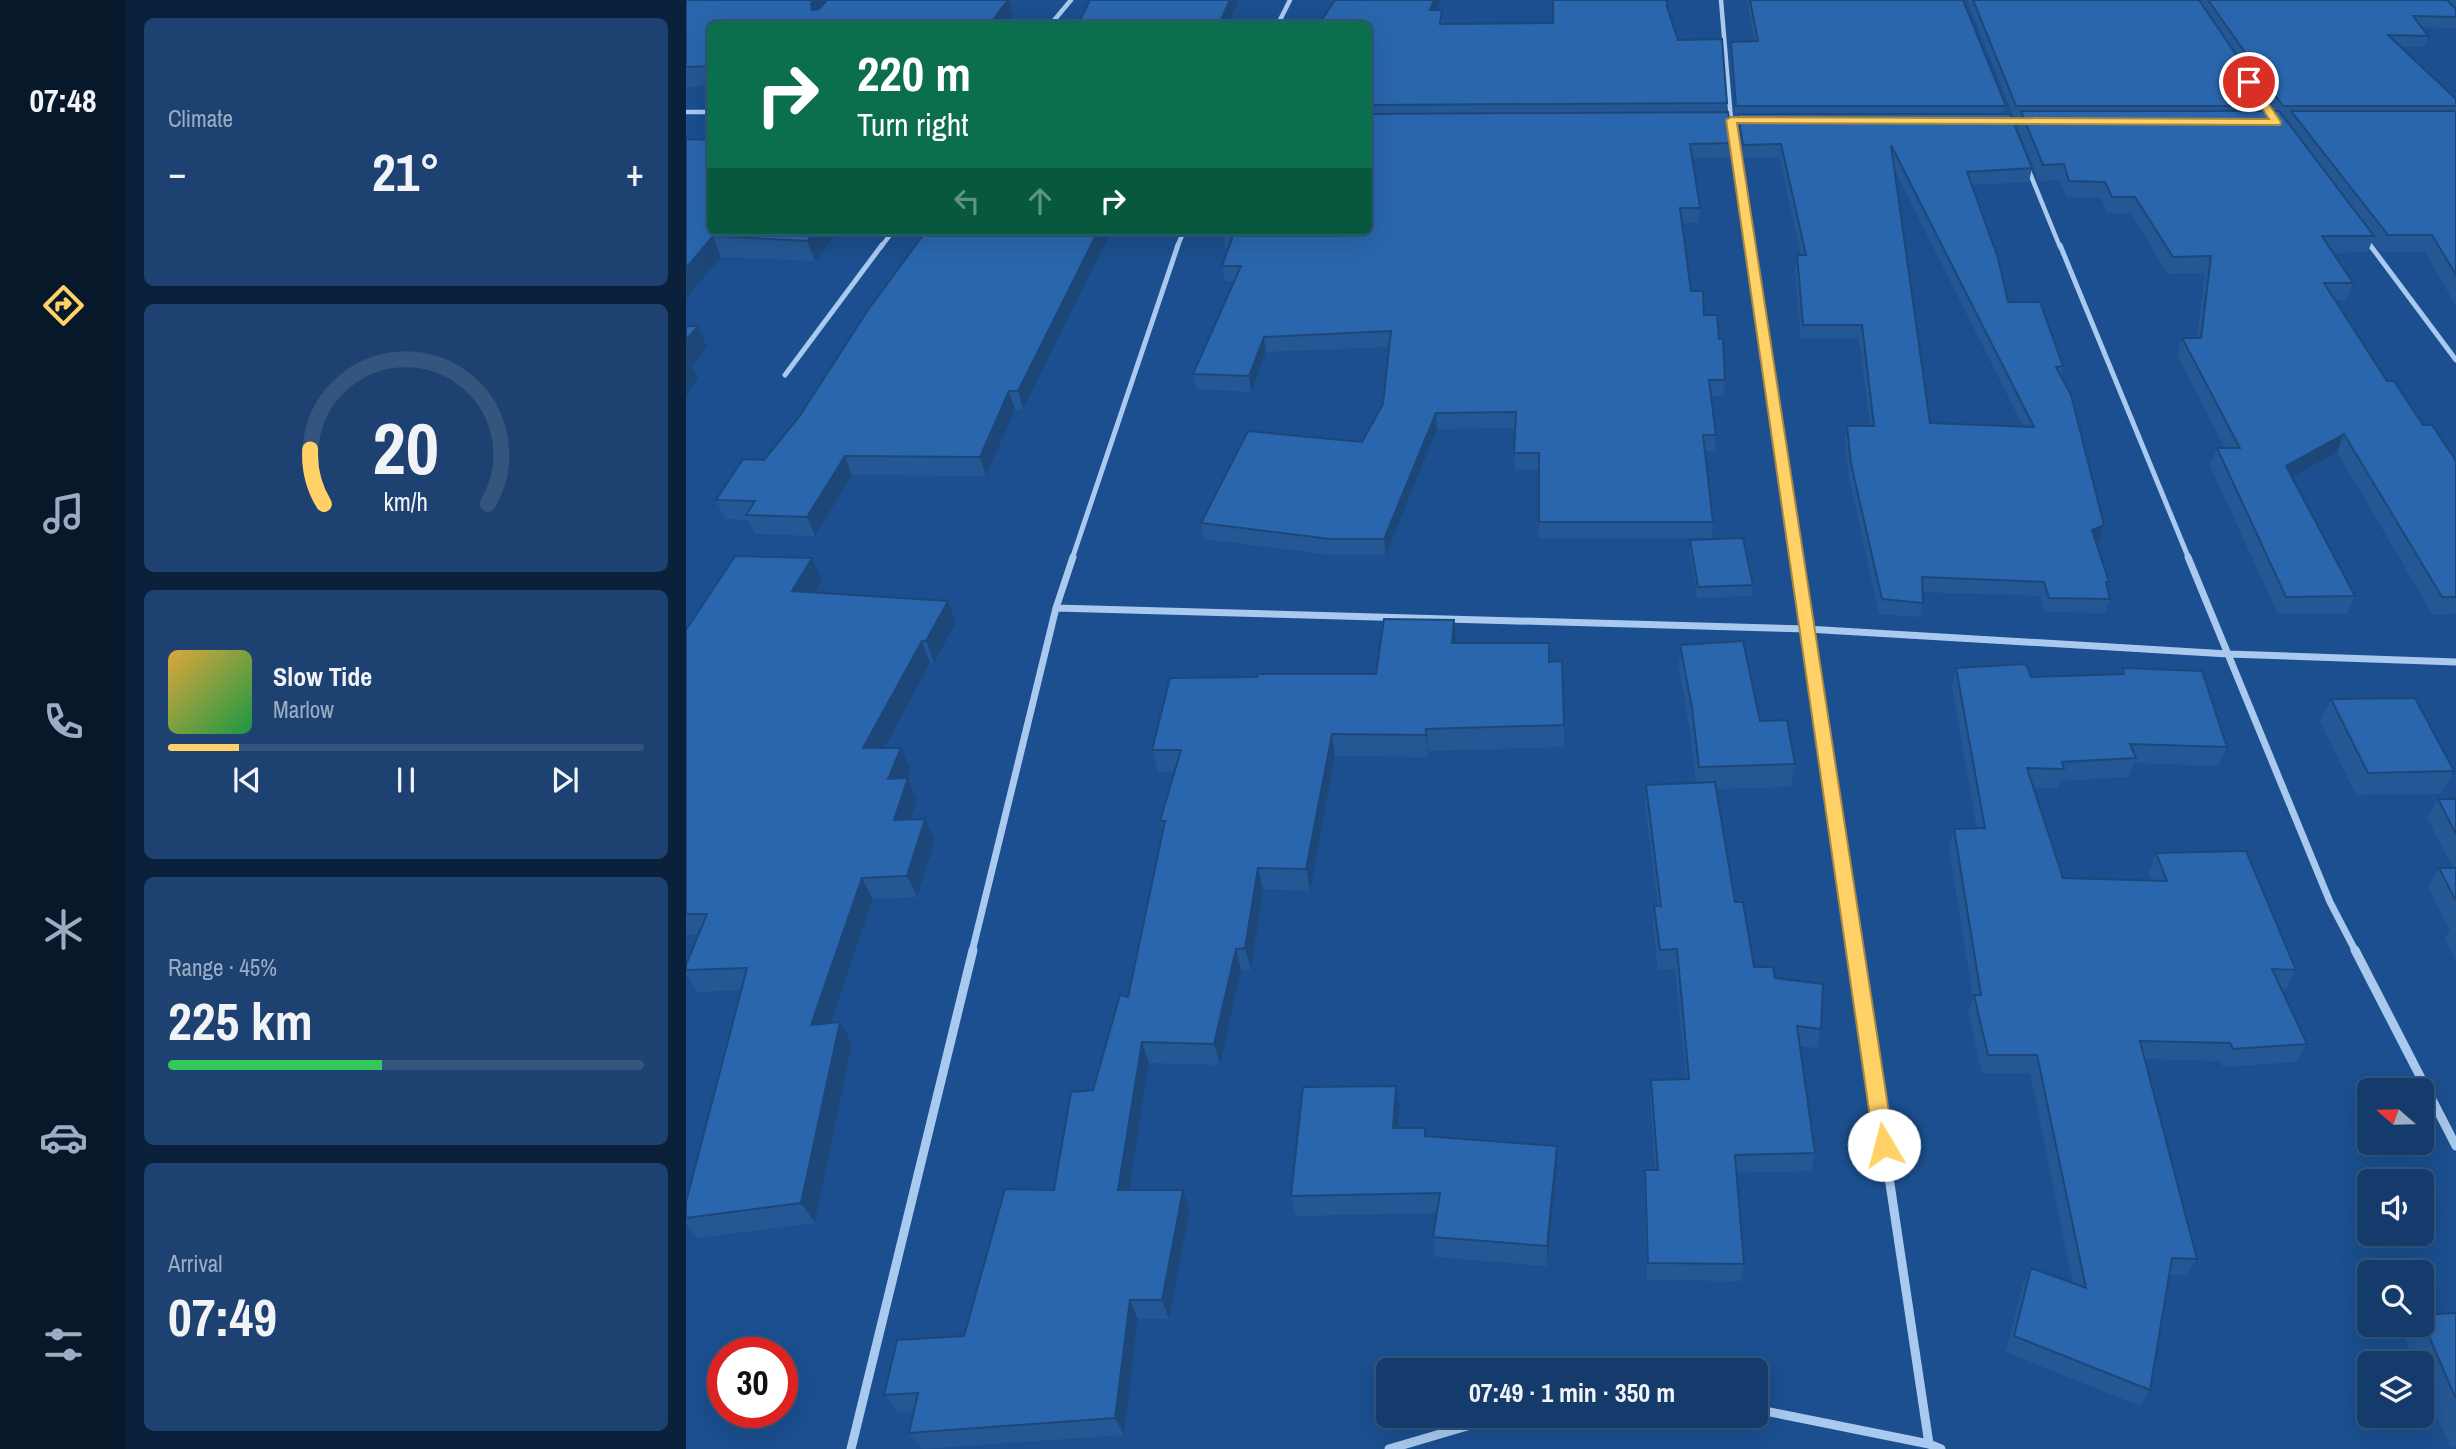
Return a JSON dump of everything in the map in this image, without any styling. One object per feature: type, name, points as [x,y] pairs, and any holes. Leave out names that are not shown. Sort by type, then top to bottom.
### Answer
[{"type":"street","points":[[1054,21],[1071,0]]},
{"type":"street","points":[[1280,21],[1290,0]]},
{"type":"street","points":[[1721,0],[1731,120],[1928,1444]]},
{"type":"street","points":[[686,112],[707,112]]},
{"type":"street","points":[[1717,120],[1745,120]]},
{"type":"street","points":[[2025,162],[2330,902],[2456,1146]]},
{"type":"street","points":[[2358,230],[2456,360]]},
{"type":"street","points":[[785,375],[889,235]]},
{"type":"street","points":[[851,1449],[1056,608],[1170,263],[1182,235]]},
{"type":"street","points":[[1056,608],[1807,629],[2228,654],[2456,663]]},
{"type":"street","points":[[1768,1412],[1928,1444],[1941,1449]]},
{"type":"street","points":[[1389,1449],[1460,1428]]},
{"type":"building","points":[[686,0],[814,0],[811,3],[812,10],[819,9],[827,0],[1008,0],[992,21],[707,21],[707,66],[686,67]]},
{"type":"building","points":[[1090,0],[1230,0],[1220,21],[1080,21]]},
{"type":"building","points":[[1335,0],[1434,0],[1430,10],[1442,10],[1440,24],[1553,23],[1553,0],[1667,0],[1678,40],[1722,39],[1727,103],[1372,105],[1372,21],[1321,21]]},
{"type":"building","points":[[1750,0],[1963,0],[2006,106],[1736,106],[1731,42],[1758,41]]},
{"type":"building","points":[[1973,0],[2199,0],[2271,106],[2016,106]]},
{"type":"building","points":[[2208,0],[2447,0],[2456,9],[2456,17],[2413,16],[2428,36],[2388,35],[2456,99],[2456,106],[2283,106]]},
{"type":"building","points":[[2021,111],[2279,111],[2374,236],[2322,236],[2353,283],[2324,283],[2387,381],[2394,381],[2423,425],[2432,425],[2456,461],[2456,597],[2442,597],[2344,434],[2286,466],[2355,596],[2286,597],[2217,448],[2240,448],[2182,338],[2201,338],[2211,256],[2173,257],[2135,197],[2112,197],[2105,182],[2069,181],[2064,164],[2043,165]]},
{"type":"building","points":[[2291,111],[2456,111],[2456,275],[2432,235],[2388,235]]},
{"type":"building","points":[[1728,112],[1733,143],[1690,144],[1700,208],[1680,208],[1691,291],[1703,291],[1704,315],[1717,315],[1719,339],[1723,339],[1725,380],[1709,380],[1716,435],[1703,435],[1713,522],[1539,522],[1539,453],[1514,453],[1516,412],[1436,413],[1384,539],[1330,539],[1201,523],[1248,431],[1362,442],[1383,404],[1391,331],[1264,337],[1249,376],[1193,374],[1241,266],[1222,266],[1233,235],[1372,235],[1372,114]]},
{"type":"building","points":[[1738,114],[2010,114],[2032,168],[1967,172],[1998,258],[2008,302],[2040,302],[2063,366],[2056,367],[2071,395],[2104,525],[2092,530],[2109,582],[2106,582],[2110,599],[2049,598],[2044,582],[1922,577],[1923,603],[1882,599],[1851,464],[1847,426],[1874,426],[1862,325],[1803,325],[1797,255],[1806,255],[1781,144],[1743,145]],"holes":[[[1891,145],[2034,427],[1930,423]]]},
{"type":"building","points":[[686,139],[707,140],[707,235],[812,235],[807,241],[713,236],[686,268]]},
{"type":"building","points":[[923,235],[1096,235],[1018,391],[1009,391],[980,457],[845,456],[807,517],[746,515],[755,501],[716,500],[743,459],[764,460],[799,417],[868,310]]},
{"type":"building","points":[[686,326],[698,326],[686,340]]},
{"type":"building","points":[[1743,538],[1753,585],[1698,587],[1690,540]]},
{"type":"building","points":[[735,556],[812,558],[792,591],[948,601],[926,641],[922,641],[863,748],[901,748],[888,779],[908,778],[894,820],[925,819],[907,876],[862,878],[811,1025],[840,1022],[801,1203],[686,1218],[686,1202],[747,968],[686,970],[707,914],[686,914],[686,630]]},
{"type":"building","points":[[1384,619],[1454,620],[1452,643],[1549,643],[1549,662],[1562,661],[1564,725],[1426,729],[1426,735],[1332,734],[1306,869],[1258,868],[1245,948],[1236,949],[1214,1044],[1142,1042],[1118,1190],[1183,1190],[1162,1300],[1130,1300],[1115,1418],[909,1433],[918,1393],[884,1395],[897,1340],[964,1336],[1005,1189],[1054,1190],[1071,1092],[1093,1090],[1120,995],[1128,997],[1165,821],[1160,821],[1181,750],[1152,750],[1170,678],[1257,677],[1258,674],[1376,674]]},
{"type":"building","points":[[1743,641],[1760,721],[1787,720],[1795,764],[1699,767],[1692,708],[1680,645]]},
{"type":"building","points":[[2026,664],[2031,677],[2124,674],[2123,668],[2202,671],[2227,747],[2130,744],[2136,758],[2062,762],[2064,769],[2027,768],[2063,878],[2167,881],[2156,853],[2246,851],[2296,970],[2272,969],[2307,1044],[2233,1049],[2230,1043],[2140,1041],[2197,1259],[2172,1258],[2150,1390],[2014,1336],[2031,1268],[2086,1288],[2037,1055],[1988,1055],[1974,995],[1981,995],[1954,829],[1985,828],[1956,668]]},
{"type":"building","points":[[2415,698],[2454,771],[2368,773],[2331,699]]},
{"type":"building","points":[[1715,782],[1735,902],[1743,902],[1754,967],[1773,967],[1775,978],[1823,984],[1821,1029],[1797,1026],[1815,1153],[1735,1155],[1744,1264],[1648,1263],[1645,1170],[1658,1170],[1651,1080],[1689,1079],[1677,949],[1660,950],[1654,906],[1661,906],[1646,785]]},
{"type":"building","points":[[2438,799],[2456,799],[2456,834]]},
{"type":"building","points":[[2439,868],[2456,868],[2456,901]]},
{"type":"building","points":[[1396,1086],[1393,1128],[1425,1128],[1425,1136],[1557,1146],[1547,1246],[1433,1237],[1440,1193],[1291,1196],[1303,1087]]},
{"type":"building","points":[[2456,1313],[2456,1399],[2429,1337],[2434,1337],[2434,1314]]},
{"type":"route","points":[[1884,1145],[1731,120],[2276,122],[2249,82]]}]
